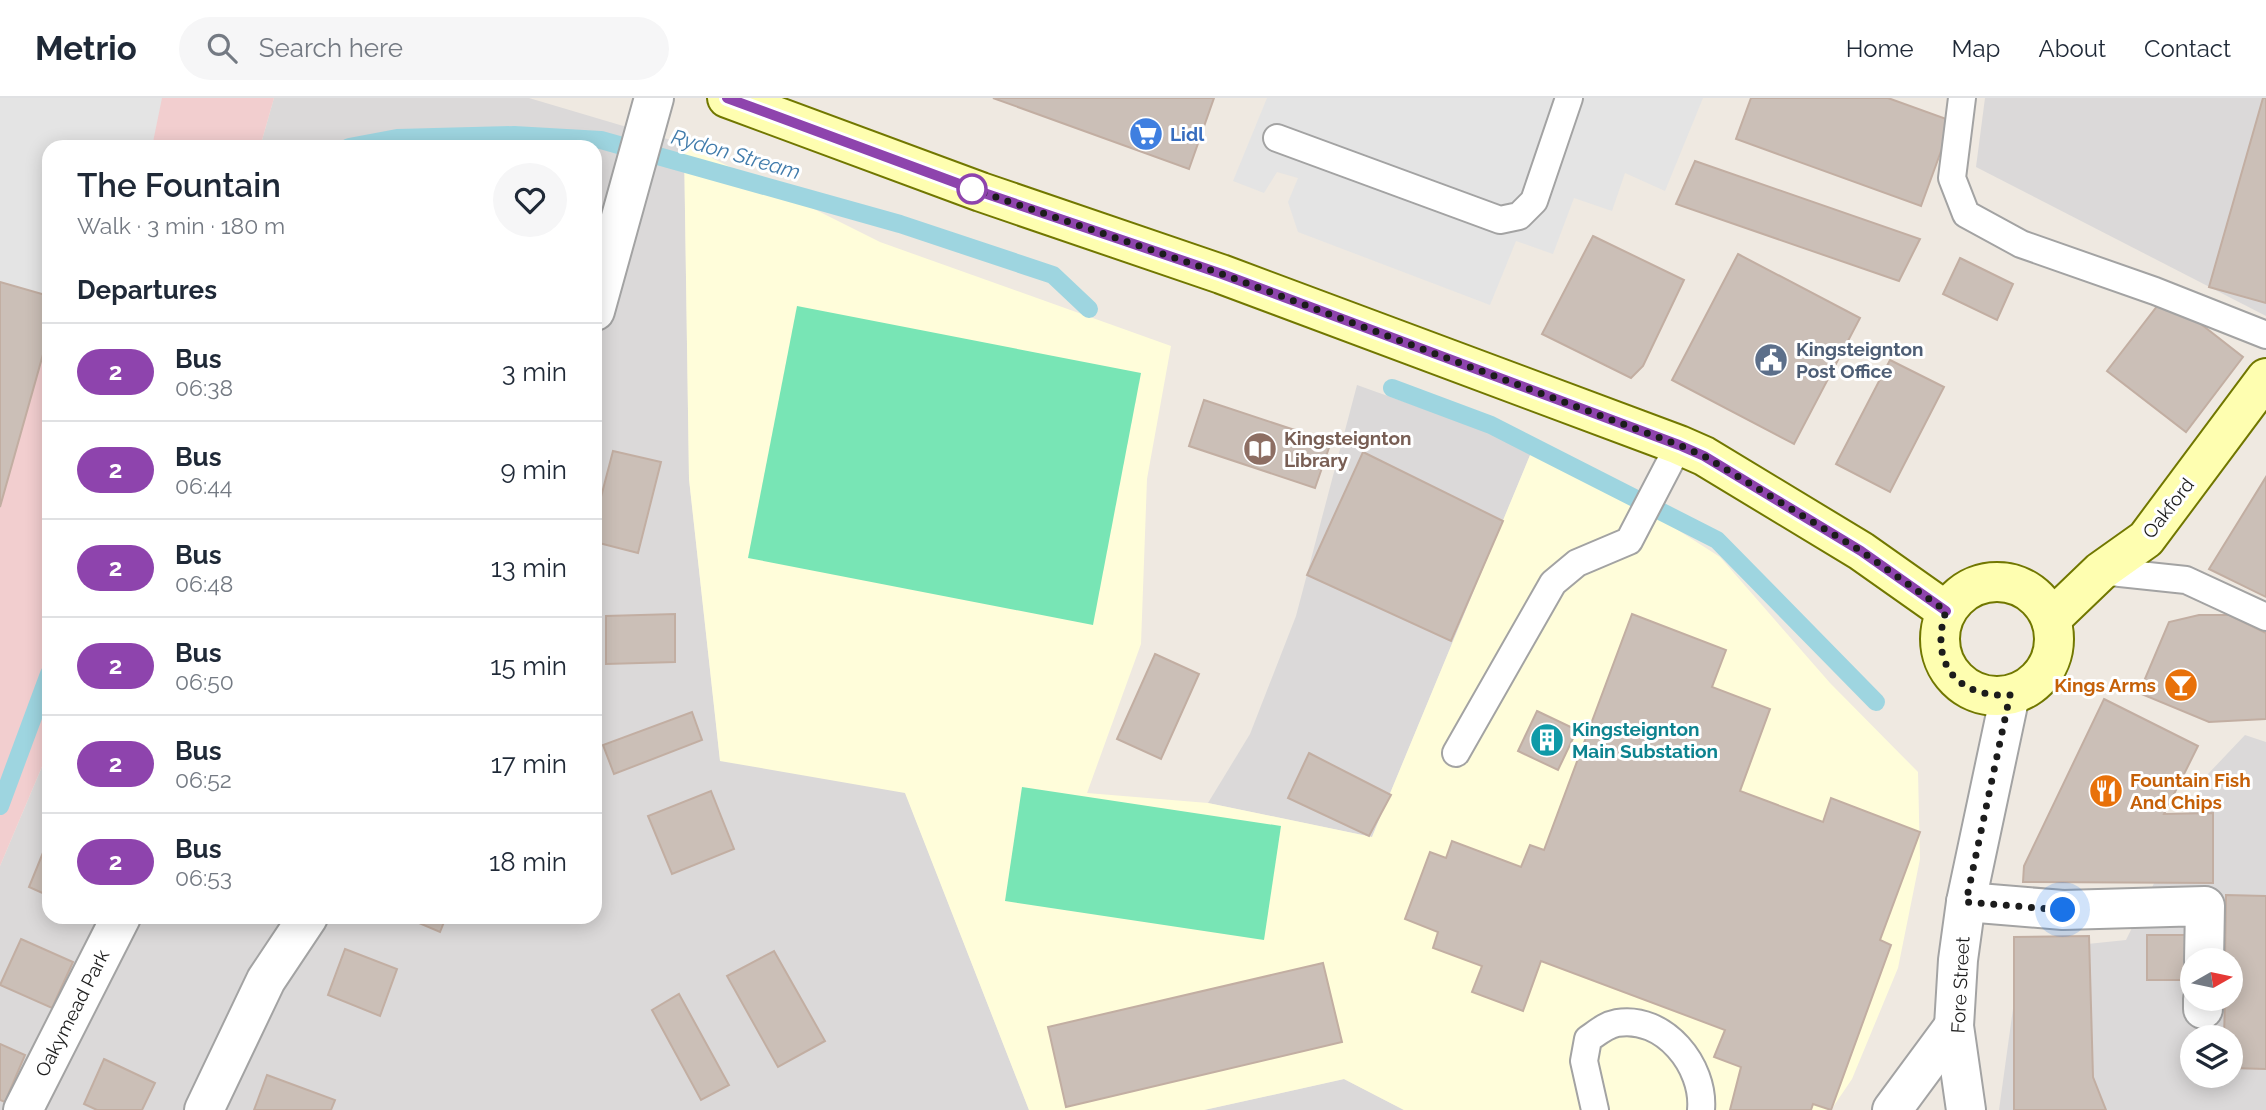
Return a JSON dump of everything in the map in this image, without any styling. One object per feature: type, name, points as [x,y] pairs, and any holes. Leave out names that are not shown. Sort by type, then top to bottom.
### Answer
[{"type":"main road","points":[[726,98],[981,192],[1222,274],[1679,445],[1704,456],[1861,551],[1946,611]]},
{"type":"main road","name":"Oakford","points":[[2051,620],[2101,572],[2146,539],[2266,379]]},
{"type":"main road","points":[[1992,582],[2010,583],[2027,590],[2041,603],[2051,620],[2054,638],[2051,658],[2042,674],[2028,687],[2010,695],[1991,696],[1973,691],[1957,680],[1940,648],[1940,629],[1946,611],[1958,597],[1973,586],[1992,582]]},
{"type":"street","points":[[602,286],[650,112]]},
{"type":"street","name":"Fore Street","points":[[1966,1110],[1954,1026],[1958,960],[1966,902],[2010,695]]},
{"type":"street","points":[[1966,902],[2063,910],[2205,906],[2204,948]]},
{"type":"street","name":"Oakymead Park","points":[[23,1110],[117,924]]},
{"type":"street","points":[[204,1110],[266,980],[303,924]]},
{"type":"street","points":[[1892,1110],[1954,1026]]},
{"type":"lane","points":[[1277,138],[1500,220],[1519,216],[1534,201],[1569,98]]},
{"type":"lane","points":[[1962,98],[1952,178],[1966,214],[2021,244],[2155,291],[2266,335]]},
{"type":"lane","points":[[1456,753],[1553,583],[1577,563],[1629,541],[1679,445]]},
{"type":"lane","points":[[2101,572],[2186,580],[2266,617]]},
{"type":"lane","points":[[1595,1110],[1584,1061],[1588,1039],[1617,1023],[1634,1024],[1659,1033],[1685,1052],[1698,1079],[1700,1110]]},
{"type":"shaded area","points":[[0,98],[274,98],[262,140],[42,140],[42,767],[0,866]]},
{"type":"shaded area","points":[[0,98],[162,98],[153,140],[42,140],[42,294],[0,282]]},
{"type":"shaded area","points":[[274,98],[529,98],[684,144],[689,479],[720,760],[905,792],[1029,1110],[0,1110],[0,866],[42,767],[42,924],[602,924],[602,140],[262,140]]},
{"type":"shaded area","points":[[1267,98],[1703,98],[1665,191],[1625,173],[1612,211],[1574,198],[1553,254],[1516,241],[1490,305],[1298,232],[1288,202],[1298,178],[1277,172],[1264,193],[1233,181]]},
{"type":"shaded area","points":[[1985,98],[2266,98],[2266,316],[1976,167]]},
{"type":"shaded area","points":[[684,144],[880,242],[1171,346],[1147,479],[1141,644],[1087,793],[1208,803],[1372,837],[1533,448],[1623,495],[1720,557],[1830,683],[1918,772],[1920,859],[1898,968],[1852,1079],[1831,1110],[1404,1110],[1344,1079],[1204,1110],[1029,1110],[905,793],[720,761],[689,479]]},
{"type":"shaded area","points":[[1357,385],[1533,448],[1372,837],[1208,803],[1250,734],[1296,616]]},
{"type":"shaded area","points":[[2245,735],[2266,742],[2266,1110],[1999,1110],[2021,951],[2126,940],[2208,774]]},
{"type":"shaded area","points":[[1344,1079],[1404,1110],[1204,1110]]},
{"type":"green space","points":[[797,306],[1141,373],[1093,625],[748,558]]},
{"type":"green space","points":[[1022,787],[1281,826],[1264,940],[1005,901]]},
{"type":"building","name":"Lidl","points":[[993,98],[1214,98],[1189,169]]},
{"type":"building","points":[[1751,98],[1888,98],[1952,121],[1921,206],[1736,139]]},
{"type":"building","points":[[2263,98],[2266,98],[2266,303],[2209,287]]},
{"type":"building","points":[[1695,161],[1920,239],[1899,281],[1676,204]]},
{"type":"building","points":[[1593,236],[1684,280],[1643,366],[1631,378],[1542,334]]},
{"type":"building","points":[[1738,254],[1860,318],[1794,444],[1672,380]]},
{"type":"building","points":[[1960,258],[2013,284],[1997,320],[1943,294]]},
{"type":"building","points":[[0,282],[42,294],[42,358],[0,507]]},
{"type":"building","points":[[2165,296],[2243,357],[2186,432],[2107,371]]},
{"type":"building","points":[[1890,360],[1944,387],[1890,492],[1836,464]]},
{"type":"building","points":[[1204,400],[1331,442],[1315,488],[1189,446]]},
{"type":"building","points":[[613,451],[661,462],[638,553],[602,544],[602,493]]},
{"type":"building","points":[[1363,452],[1503,521],[1451,641],[1307,575]]},
{"type":"building","points":[[2266,477],[2266,597],[2209,569]]},
{"type":"building","points":[[675,614],[675,662],[606,664],[606,616]]},
{"type":"building","points":[[1632,614],[1726,650],[1712,687],[1770,709],[1740,791],[1823,822],[1831,798],[1920,832],[1880,940],[1891,945],[1831,1110],[1813,1104],[1811,1110],[1730,1110],[1741,1067],[1714,1057],[1725,1030],[1541,961],[1523,1011],[1472,992],[1482,966],[1433,948],[1438,932],[1405,919],[1430,852],[1446,858],[1452,841],[1521,867],[1530,845],[1544,850]]},
{"type":"building","points":[[2199,615],[2229,615],[2266,633],[2266,719],[2209,722],[2139,693],[2169,622]]},
{"type":"building","points":[[1155,654],[1199,674],[1161,759],[1117,739]]},
{"type":"building","points":[[2104,699],[2198,746],[2164,814],[2213,813],[2213,883],[2023,882],[2024,866]]},
{"type":"building","name":"Kingsteignton Main Substation","points":[[1537,711],[1577,730],[1558,770],[1518,751]]},
{"type":"building","points":[[692,712],[702,740],[614,774],[603,745]]},
{"type":"building","points":[[1309,753],[1391,795],[1369,836],[1288,798]]},
{"type":"building","points":[[711,791],[734,849],[672,874],[648,816]]},
{"type":"building","points":[[42,855],[42,893],[29,887]]},
{"type":"building","points":[[2226,895],[2266,896],[2266,1069],[2243,1068],[2243,1025],[2224,1025],[2225,1012],[2244,1012],[2244,948],[2225,948]]},
{"type":"building","points":[[421,924],[443,924],[440,932]]},
{"type":"building","points":[[2147,935],[2193,935],[2193,948],[2180,948],[2180,980],[2147,980]]},
{"type":"building","points":[[2089,936],[2093,1077],[2106,1110],[2014,1110],[2014,937]]},
{"type":"building","points":[[21,939],[73,962],[52,1008],[0,985]]},
{"type":"building","points":[[345,949],[397,969],[380,1016],[328,995]]},
{"type":"building","points":[[774,951],[825,1041],[778,1067],[727,976]]},
{"type":"building","points":[[1323,963],[1342,1042],[1066,1107],[1048,1027]]},
{"type":"building","points":[[679,994],[729,1085],[701,1100],[652,1010]]},
{"type":"building","points":[[0,1044],[25,1055],[5,1102],[0,1100]]},
{"type":"building","points":[[104,1059],[155,1083],[142,1110],[97,1110],[84,1104]]},
{"type":"building","points":[[267,1075],[335,1100],[331,1110],[254,1110]]},
{"type":"waterway","name":"Rydon Stream","points":[[386,140],[514,135],[601,140]]},
{"type":"waterway","name":"Rydon Stream","points":[[602,140],[900,224],[1053,275],[1089,309]]},
{"type":"waterway","points":[[1392,388],[1491,425],[1717,540],[1876,702]]},
{"type":"waterway","name":"Rydon Stream","points":[[0,806],[42,693]]},
{"type":"bus line","name":"2","points":[[727,98],[981,192],[1222,274],[1679,445],[1704,456],[1861,551],[1946,611]]},
{"type":"place","name":"Lidl","points":[[1146,134]]},
{"type":"place","name":"Kingsteignton Post Office","points":[[1771,360]]},
{"type":"place","name":"Kingsteignton Library","points":[[1260,449]]},
{"type":"place","name":"Kings Arms","points":[[2181,685]]},
{"type":"place","name":"Kingsteignton Main Substation","points":[[1547,740]]},
{"type":"place","name":"Fountain Fish And Chips","points":[[2106,791]]},
{"type":"route","points":[[972,189],[1222,274],[1679,445],[1704,456],[1861,551],[1946,611],[1940,629],[1940,648],[1946,665],[1957,680],[1973,691],[1991,696],[2010,695],[1966,902],[2063,910]]}]
